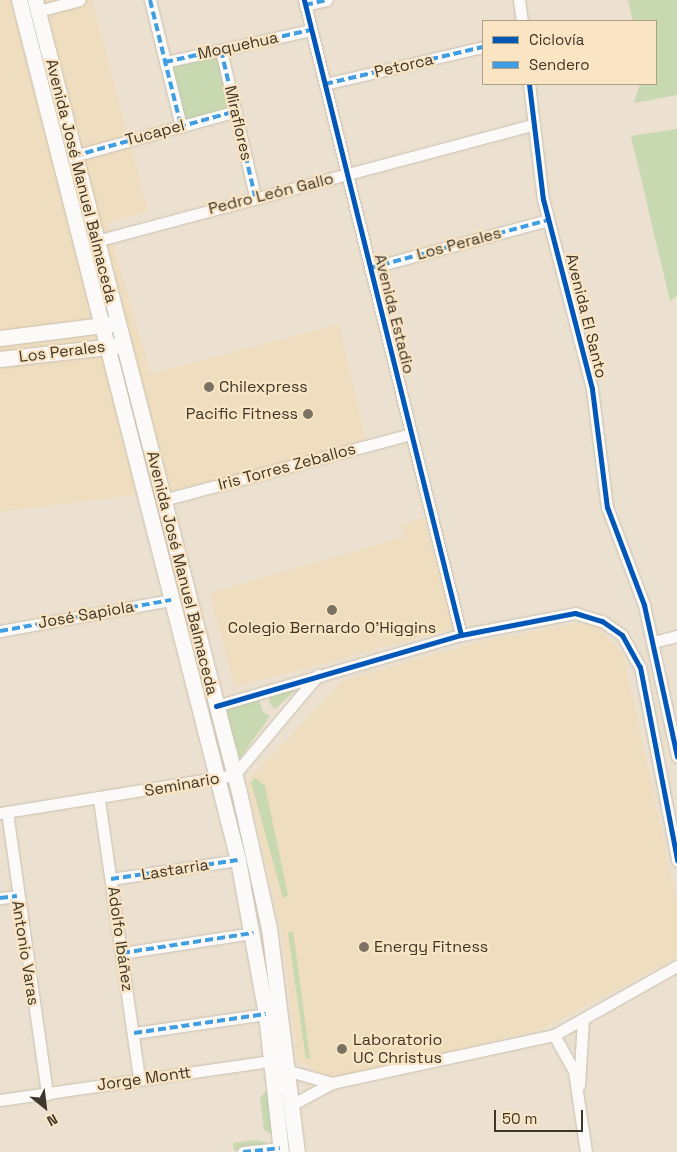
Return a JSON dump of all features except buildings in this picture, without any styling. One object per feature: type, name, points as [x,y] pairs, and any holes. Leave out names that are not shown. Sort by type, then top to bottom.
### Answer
[{"type":"main road","name":"Avenida José Manuel Balmaceda","points":[[20,0],[238,860],[253,933],[266,1014],[280,1150]]},
{"type":"main road","name":"Avenida José Manuel Balmaceda","points":[[37,5],[74,156],[234,774],[269,928],[288,1065],[297,1152]]},
{"type":"main road","name":"Los Perales","points":[[0,338],[118,323]]},
{"type":"main road","name":"Los Perales","points":[[0,359],[124,345]]},
{"type":"street","points":[[37,5],[80,0]]},
{"type":"street","points":[[150,0],[180,126]]},
{"type":"street","points":[[304,3],[326,0]]},
{"type":"street","points":[[519,0],[522,20]]},
{"type":"street","name":"Avenida Estadio","points":[[304,3],[461,635]]},
{"type":"street","name":"Moquehua","points":[[165,62],[311,30]]},
{"type":"street","name":"Petorca","points":[[324,84],[482,47]]},
{"type":"street","name":"Miraflores","points":[[221,50],[255,196]]},
{"type":"street","name":"Avenida El Santo","points":[[529,85],[533,125],[548,220],[592,389],[607,507],[644,605],[677,756]]},
{"type":"street","name":"Tucapel","points":[[74,156],[236,111]]},
{"type":"street","name":"Pedro León Gallo","points":[[96,241],[255,196],[347,175],[533,125]]},
{"type":"street","name":"Los Perales","points":[[370,268],[548,220]]},
{"type":"street","name":"Iris Torres Zeballos","points":[[163,500],[411,434]]},
{"type":"street","name":"José Sapiola","points":[[0,631],[171,600]]},
{"type":"street","points":[[216,706],[461,635],[575,613],[602,621],[622,635],[640,667],[677,860]]},
{"type":"street","points":[[653,642],[677,636]]},
{"type":"street","name":"Seminario","points":[[4,813],[99,800],[218,780],[234,774],[318,675]]},
{"type":"street","name":"Adolfo Ibáñez","points":[[99,800],[112,879],[139,1079]]},
{"type":"street","name":"Antonio Varas","points":[[4,813],[47,1094]]},
{"type":"street","name":"Lastarria","points":[[112,879],[238,860]]},
{"type":"street","points":[[0,898],[17,896]]},
{"type":"street","points":[[122,953],[253,933]]},
{"type":"street","points":[[292,1104],[332,1083],[554,1034],[677,966]]},
{"type":"street","points":[[134,1033],[266,1014]]},
{"type":"street","points":[[583,1019],[578,1089],[586,1152]]},
{"type":"street","points":[[554,1034],[578,1089]]},
{"type":"street","name":"Jorge Montt","points":[[0,1100],[271,1061],[288,1065]]},
{"type":"street","points":[[288,1065],[332,1083]]},
{"type":"street","points":[[243,1152],[280,1150]]},
{"type":"shaded area","points":[[0,0],[92,0],[148,211],[107,223],[151,374],[339,324],[366,440],[181,489],[0,512]]},
{"type":"shaded area","name":"Colegio Bernardo O'Higgins","points":[[424,518],[455,628],[235,687],[209,593],[404,537],[401,525]]},
{"type":"shaded area","points":[[578,623],[596,625],[623,653],[677,901],[677,952],[673,960],[542,1029],[334,1081],[297,1060],[282,934],[247,781],[342,681],[482,641]]},
{"type":"green space","points":[[628,0],[677,0],[677,95],[634,103],[640,85],[657,85],[657,20],[633,20]]},
{"type":"green space","points":[[218,56],[229,112],[181,121],[170,65]]},
{"type":"green space","points":[[677,129],[677,296],[670,301],[631,136]]},
{"type":"green space","points":[[304,682],[275,709],[270,704],[269,695]]},
{"type":"green space","points":[[258,697],[263,712],[270,716],[240,758],[224,708]]},
{"type":"green space","points":[[255,778],[265,786],[288,895],[283,898],[251,782]]},
{"type":"green space","points":[[293,931],[310,1058],[306,1059],[288,933]]},
{"type":"green space","points":[[270,1088],[275,1136],[264,1130],[260,1097]]},
{"type":"green space","points":[[254,1140],[265,1142],[266,1148],[234,1151],[233,1143]]},
{"type":"marked path","points":[[150,0],[181,126]]},
{"type":"marked path","points":[[305,5],[326,0]]},
{"type":"marked path","points":[[165,62],[311,30]]},
{"type":"marked path","points":[[325,84],[482,47]]},
{"type":"marked path","points":[[221,50],[255,196]]},
{"type":"marked path","points":[[74,156],[236,111]]},
{"type":"marked path","points":[[370,268],[548,220]]},
{"type":"marked path","points":[[0,631],[171,600]]},
{"type":"marked path","points":[[111,879],[238,860]]},
{"type":"marked path","points":[[0,898],[17,896]]},
{"type":"marked path","points":[[122,953],[253,933]]},
{"type":"marked path","points":[[134,1033],[266,1014]]},
{"type":"marked path","points":[[243,1152],[280,1148]]},
{"type":"cycle path","points":[[304,0],[461,635]]},
{"type":"cycle path","points":[[529,85],[543,199],[592,389],[607,507],[644,605],[677,756]]},
{"type":"cycle path","points":[[216,706],[461,635],[575,613],[602,621],[622,635],[640,667],[677,860]]},
{"type":"place","name":"Chilexpress","points":[[209,387]]},
{"type":"place","name":"Pacific Fitness","points":[[308,414]]},
{"type":"place","name":"Colegio Bernardo O'Higgins","points":[[332,610]]},
{"type":"place","name":"Energy Fitness","points":[[364,947]]},
{"type":"place","name":"Laboratorio UC Christus","points":[[342,1049]]}]
